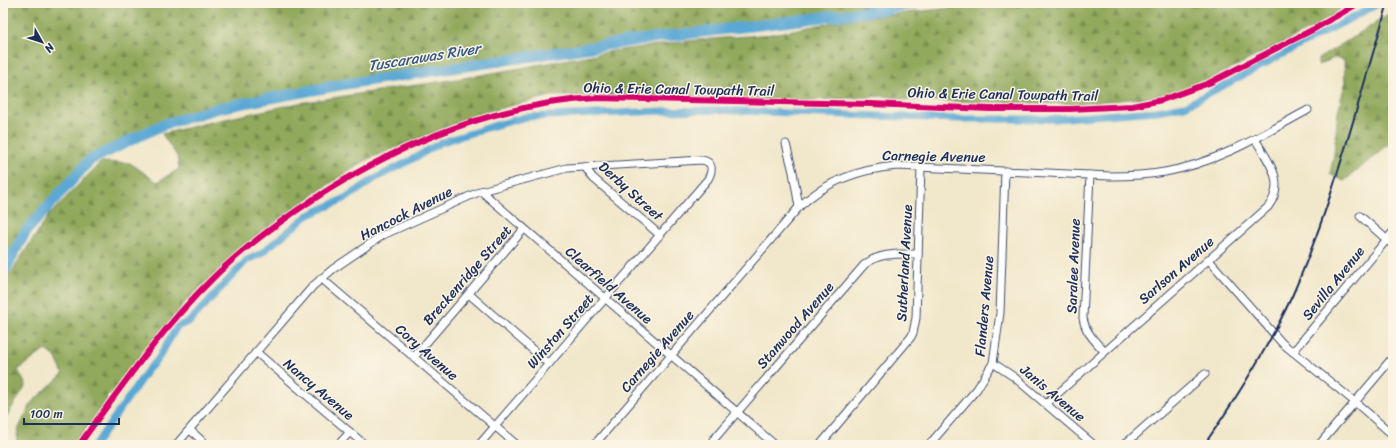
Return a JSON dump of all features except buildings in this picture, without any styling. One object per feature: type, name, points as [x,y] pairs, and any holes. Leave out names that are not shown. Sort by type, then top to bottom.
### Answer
[{"type":"street","name":"Carnegie Avenue","points":[[594,445],[799,207],[826,186],[847,176],[897,166],[1136,176],[1178,170],[1231,151],[1308,110]]},
{"type":"street","name":"Sarlson Avenue","points":[[1046,404],[1104,350],[1268,207],[1274,197],[1276,187],[1275,176],[1255,139]]},
{"type":"street","points":[[786,144],[799,207]]},
{"type":"street","name":"Hancock Avenue","points":[[176,445],[321,278],[333,268],[383,235],[481,191],[560,169],[586,166],[702,160],[709,162],[712,167],[712,171],[708,179]]},
{"type":"street","name":"Derby Street","points":[[586,166],[593,178],[660,235]]},
{"type":"street","name":"Sutherland Avenue","points":[[820,445],[898,353],[913,332],[916,318],[921,168]]},
{"type":"street","name":"Flanders Avenue","points":[[930,445],[974,393],[993,363],[1000,313],[1006,171]]},
{"type":"street","name":"Saralee Avenue","points":[[1090,175],[1084,318],[1086,328],[1090,335],[1104,350]]},
{"type":"street","name":"Winston Street","points":[[478,445],[708,179]]},
{"type":"street","name":"Clearfield Avenue","points":[[481,191],[775,445]]},
{"type":"street","points":[[1360,216],[1393,245]]},
{"type":"street","name":"Breckenridge Street","points":[[414,357],[524,229]]},
{"type":"street","name":"Sevilla Avenue","points":[[1293,352],[1393,232]]},
{"type":"street","name":"Stanwood Avenue","points":[[709,445],[864,265],[873,259],[889,254],[918,254]]},
{"type":"street","points":[[1208,259],[1282,343],[1393,435]]},
{"type":"street","name":"Cory Avenue","points":[[321,278],[517,445]]},
{"type":"street","points":[[469,294],[549,364]]},
{"type":"street","name":"Nancy Avenue","points":[[256,352],[365,445]]},
{"type":"street","points":[[1319,445],[1393,357]]},
{"type":"street","name":"Janis Avenue","points":[[993,363],[1014,376],[1094,445]]},
{"type":"street","points":[[1124,445],[1205,374]]},
{"type":"street","points":[[190,430],[207,445]]},
{"type":"street","points":[[338,445],[350,432]]},
{"type":"green space","points":[[3,3],[898,3],[345,84],[218,108],[162,125],[90,160],[26,231],[3,273]]},
{"type":"green space","points":[[976,3],[1349,3],[1320,24],[1176,95],[1072,104],[906,100],[885,96],[796,101],[631,96],[551,96],[481,113],[368,159],[320,190],[251,240],[187,300],[135,363],[74,445],[16,445],[18,430],[32,402],[63,374],[55,356],[45,350],[18,370],[26,385],[3,422],[3,284],[49,215],[101,162],[130,163],[157,182],[179,169],[177,156],[162,134],[299,103],[476,76],[614,51],[687,41],[773,34],[850,19],[950,8]]},
{"type":"green space","points":[[1393,12],[1393,141],[1344,181],[1330,174],[1334,154],[1338,111],[1345,84],[1344,60],[1334,58],[1318,65],[1318,59]]},
{"type":"waterway","name":"Tuscarawas River","points":[[3,273],[26,231],[90,160],[162,125],[218,108],[345,84],[653,38],[881,10],[915,3]]},
{"type":"waterway","points":[[95,445],[147,371],[158,359],[177,327],[190,321],[247,260],[260,254],[307,216],[348,197],[374,179],[440,143],[526,117],[711,110],[958,119],[1054,119],[1156,111],[1185,106],[1380,3]]},
{"type":"railway","points":[[1204,445],[1252,371],[1274,333],[1308,259],[1345,150],[1388,3]]},
{"type":"cycle path","name":"Ohio & Erie Canal Towpath Trail","points":[[79,445],[110,401],[176,317],[213,278],[243,251],[296,211],[365,168],[438,134],[477,120],[556,102],[596,98],[871,104],[990,109],[1070,109],[1132,106],[1162,100],[1209,83],[1316,28],[1359,3]]}]
